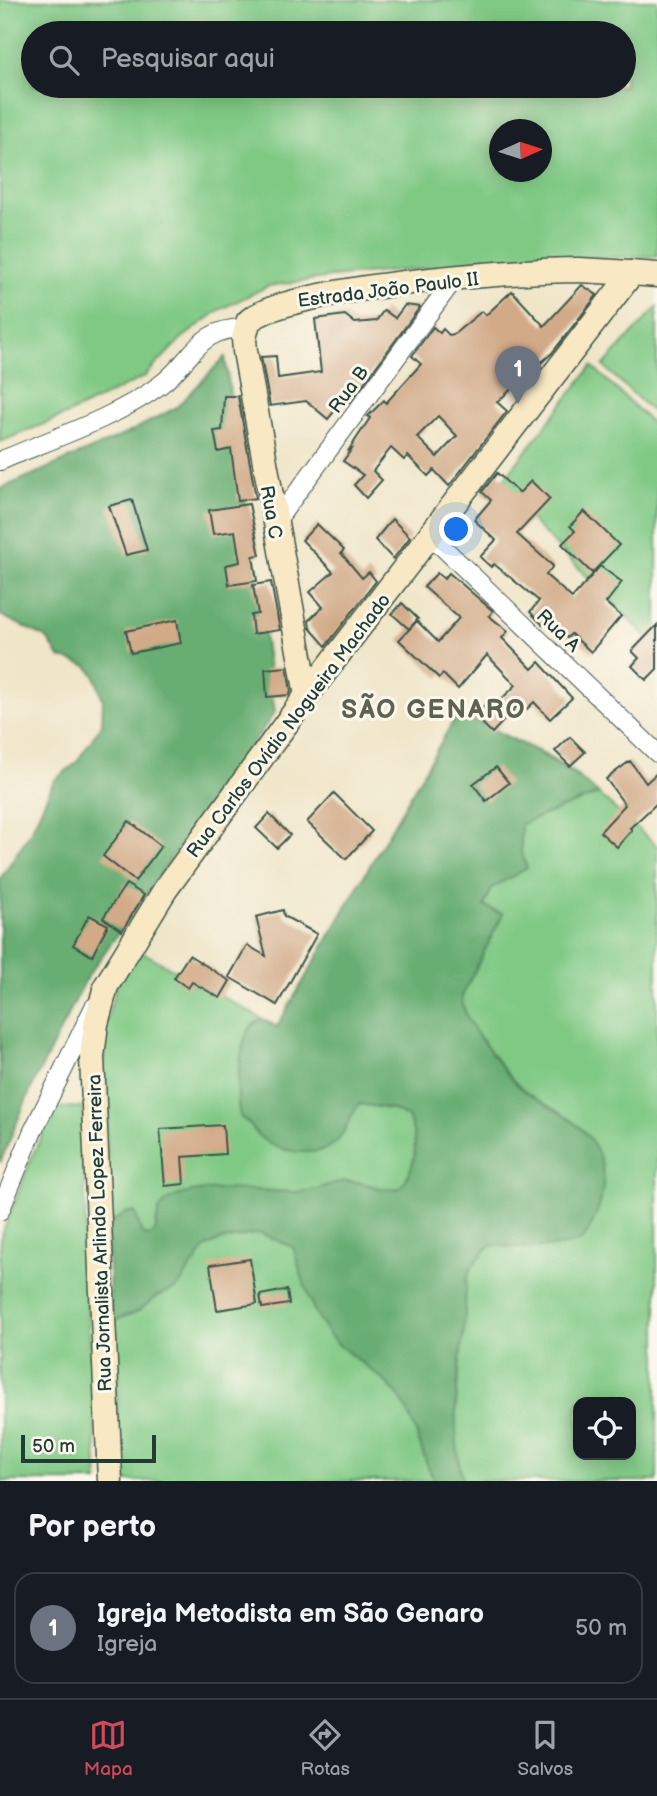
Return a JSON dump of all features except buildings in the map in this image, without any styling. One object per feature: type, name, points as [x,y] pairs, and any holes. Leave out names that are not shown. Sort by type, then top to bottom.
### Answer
[{"type":"street","name":"Estrada João Paulo II","points":[[0,461],[134,401],[162,384],[215,332],[246,328],[253,317],[287,302],[363,289],[455,278],[576,270],[657,275]]},
{"type":"street","name":"Rua Carlos Ovídio Nogueira Machado","points":[[0,1211],[32,1133],[106,986],[165,890],[307,695],[432,537],[632,273]]},
{"type":"street","name":"Rua B","points":[[274,524],[455,278]]},
{"type":"street","name":"Rua C","points":[[246,328],[245,351],[274,524],[307,695]]},
{"type":"street","name":"Rua A","points":[[432,537],[657,753]]},
{"type":"street","name":"Rua Jornalista Arlindo Lopez Ferreira","points":[[106,986],[96,1024],[92,1069],[110,1481]]},
{"type":"green space","points":[[0,0],[657,0],[657,256],[516,260],[331,277],[268,286],[219,310],[181,339],[144,377],[68,414],[0,442]]},
{"type":"green space","points":[[657,307],[657,416],[603,366]]},
{"type":"green space","points":[[225,357],[275,712],[87,977],[30,1091],[0,1163],[0,879],[30,833],[54,781],[76,763],[102,724],[103,700],[94,674],[87,666],[59,657],[47,638],[0,615],[0,489],[128,433],[177,407]]},
{"type":"green space","points":[[592,366],[657,428],[657,647],[498,487]]},
{"type":"green space","points":[[458,713],[542,753],[573,772],[657,846],[657,1481],[120,1481],[103,1035],[116,986],[137,949],[277,1027]]},
{"type":"green space","points":[[458,713],[549,759],[599,794],[521,824],[521,852],[527,868],[492,888],[484,906],[503,914],[462,996],[472,1027],[509,1076],[527,1093],[571,1120],[589,1138],[602,1166],[603,1181],[597,1212],[582,1241],[548,1247],[491,1245],[471,1270],[466,1286],[465,1323],[456,1405],[457,1442],[463,1481],[435,1481],[412,1421],[396,1392],[338,1344],[321,1323],[309,1299],[293,1247],[260,1233],[218,1241],[205,1248],[177,1288],[157,1296],[139,1311],[111,1322],[107,1225],[128,1212],[135,1212],[142,1234],[149,1236],[155,1232],[159,1211],[168,1201],[182,1194],[201,1190],[303,1192],[348,1181],[386,1189],[400,1188],[406,1180],[413,1162],[415,1144],[408,1117],[391,1109],[359,1104],[336,1142],[319,1151],[287,1150],[268,1143],[241,1118],[238,1099],[239,1074],[245,1038],[250,1028],[262,1019],[277,1027]]},
{"type":"green space","points":[[83,1107],[87,1299],[98,1481],[0,1481],[0,1240],[34,1152],[56,1108]]},
{"type":"place","name":"Igreja Metodista em São Genaro","points":[[518,404]]},
{"type":"district","name":"SÃO GENARO","points":[[434,709]]}]
